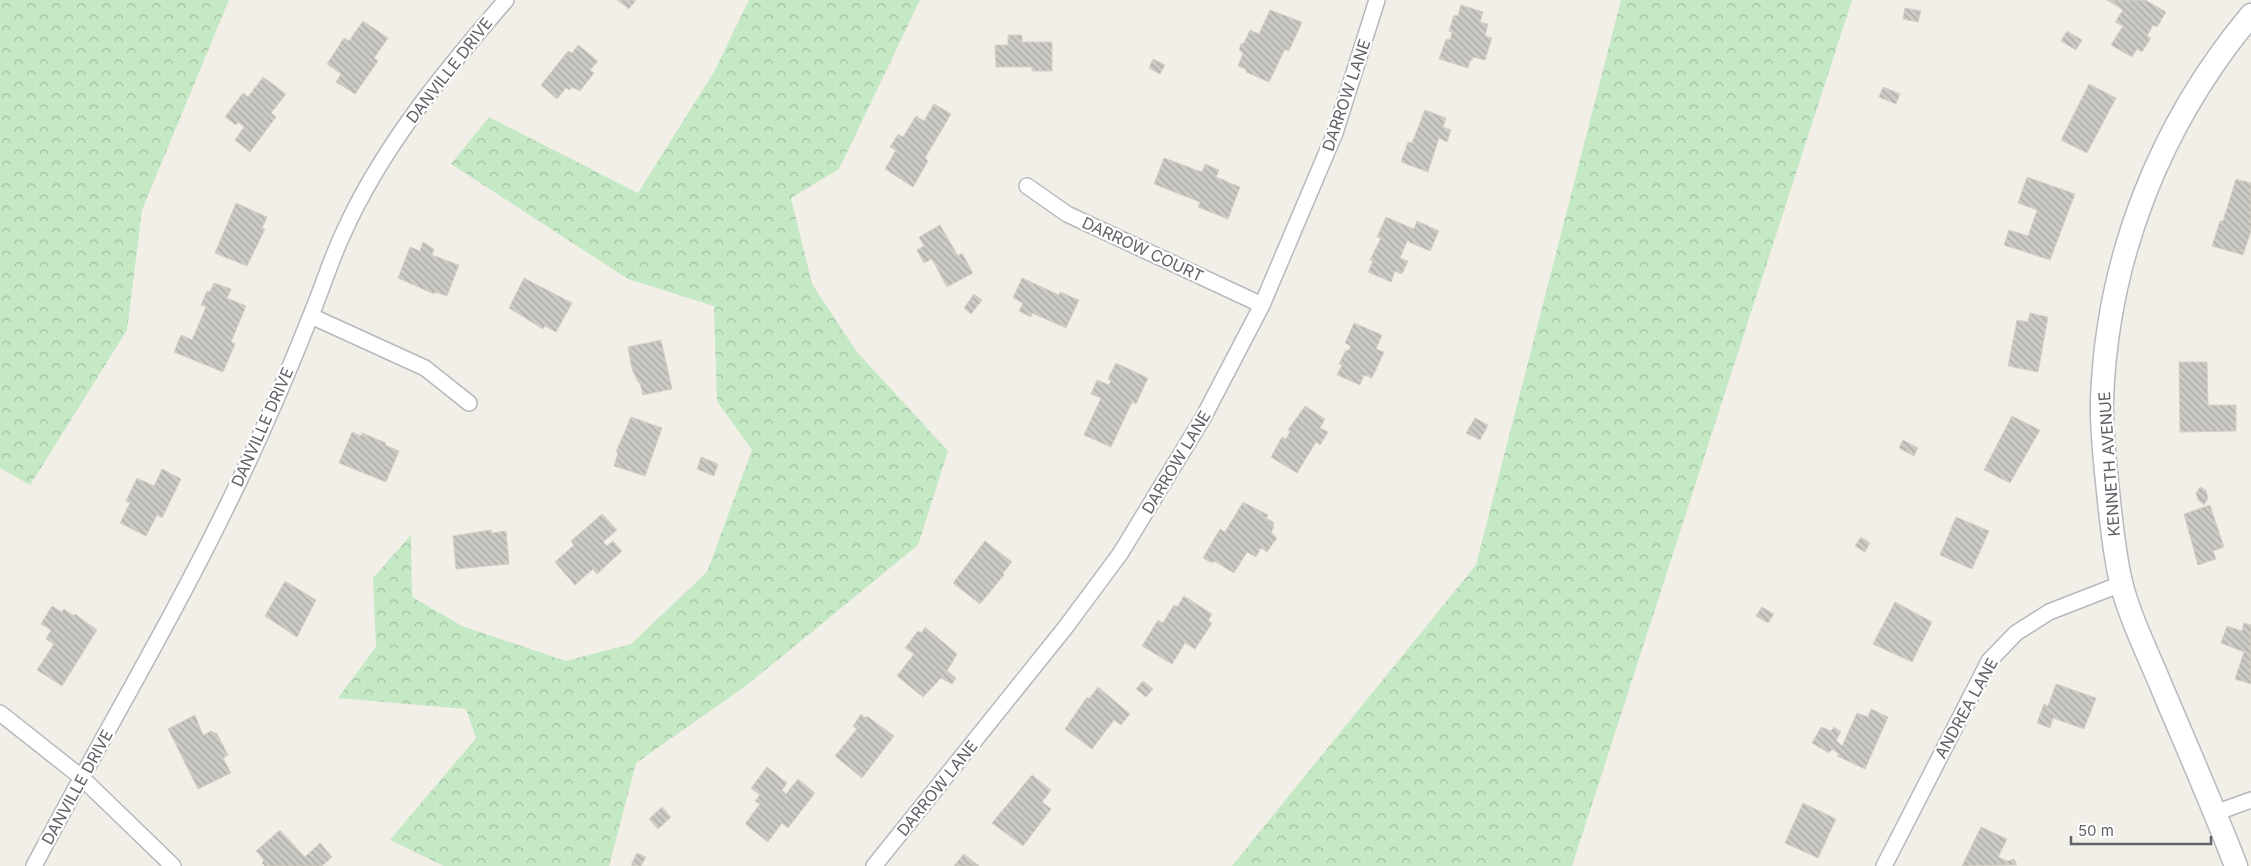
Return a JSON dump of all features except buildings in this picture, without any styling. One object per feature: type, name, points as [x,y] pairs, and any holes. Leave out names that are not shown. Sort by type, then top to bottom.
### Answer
[{"type":"street","name":"DANVILLE DRIVE","points":[[34,866],[81,777],[171,618],[226,509],[311,316],[342,235],[415,110],[506,0]]},
{"type":"street","name":"DARROW LANE","points":[[874,866],[1065,628],[1120,554],[1203,418],[1262,304],[1335,133],[1377,0]]},
{"type":"street","name":"KENNETH AVENUE","points":[[2236,866],[2147,653],[2121,584],[2109,501],[2102,401],[2108,339],[2118,281],[2132,226],[2158,160],[2192,98],[2226,44],[2251,15]]},
{"type":"street","name":"DARROW COURT","points":[[1027,186],[1068,214],[1262,304]]},
{"type":"street","points":[[311,316],[425,368],[470,403]]},
{"type":"street","name":"ANDREA LANE","points":[[1884,866],[1990,661],[2016,633],[2049,612],[2121,584]]},
{"type":"street","points":[[0,713],[81,777],[173,866]]},
{"type":"street","points":[[2215,813],[2251,800]]},
{"type":"green space","points":[[0,0],[229,0],[142,210],[127,330],[30,485],[0,468]]},
{"type":"green space","points":[[749,0],[920,0],[839,169],[791,198],[812,284],[857,352],[948,451],[918,545],[747,685],[636,763],[609,866],[444,866],[390,840],[476,738],[466,709],[338,698],[376,647],[373,578],[411,535],[412,597],[462,626],[566,661],[631,644],[707,572],[752,450],[717,401],[714,306],[628,279],[451,164],[489,117],[638,193],[714,72]]},
{"type":"green space","points":[[1621,0],[1852,0],[1572,866],[1232,866],[1476,565]]}]
